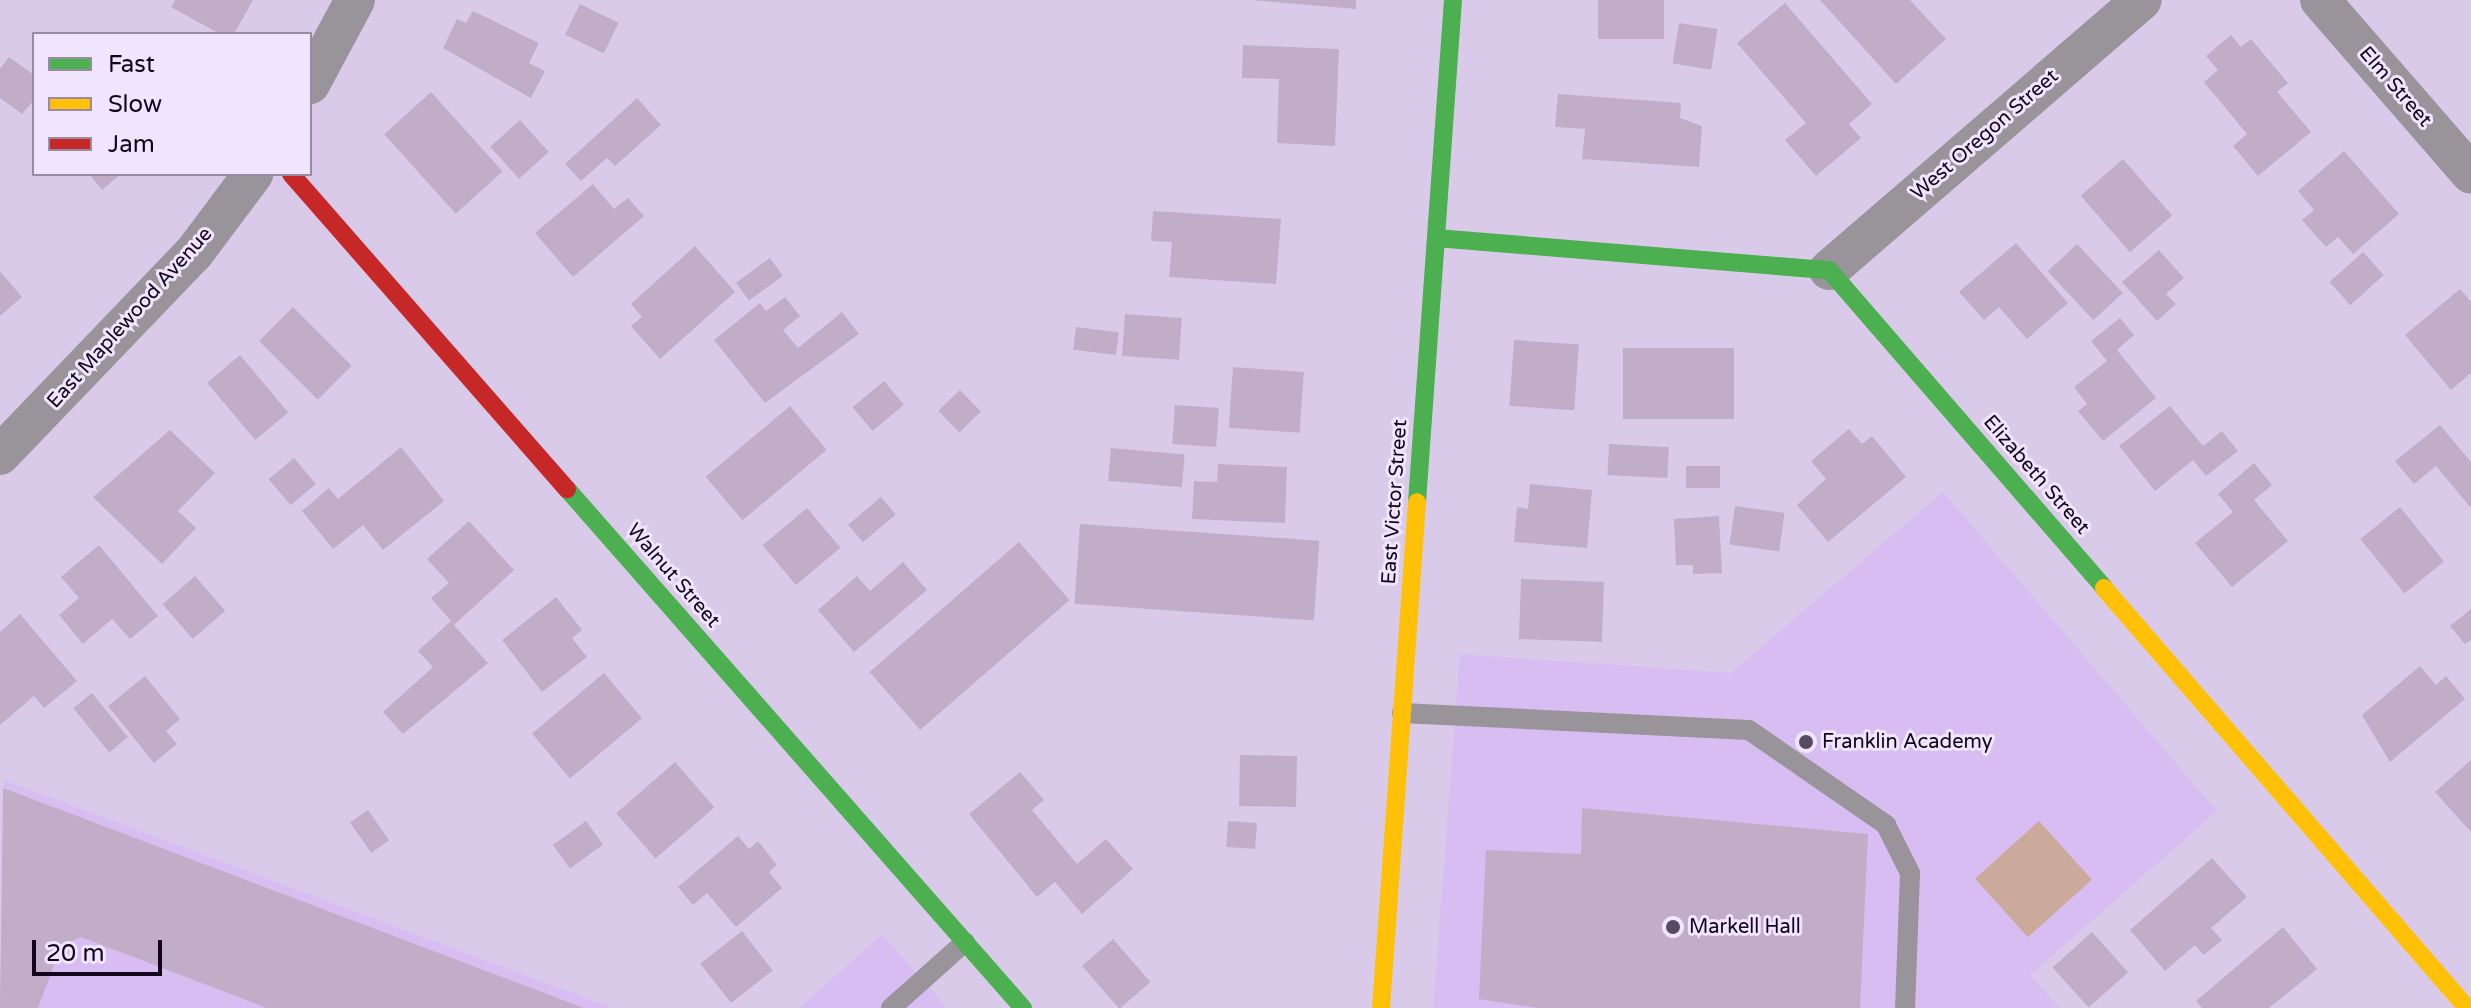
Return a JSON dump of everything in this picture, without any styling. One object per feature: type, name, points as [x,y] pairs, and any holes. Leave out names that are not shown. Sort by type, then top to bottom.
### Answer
[{"type":"street","points":[[312,80],[355,0]]},
{"type":"street","name":"East Victor Street","points":[[1381,1008],[1453,0]]},
{"type":"street","name":"West Oregon Street","points":[[1829,270],[2142,0]]},
{"type":"street","name":"Elm Street","points":[[2320,0],[2471,174]]},
{"type":"street","name":"East Maplewood Avenue","points":[[0,455],[194,253],[252,176]]},
{"type":"street","name":"Walnut Street","points":[[293,176],[1023,1008]]},
{"type":"street","points":[[1436,238],[1829,270]]},
{"type":"street","name":"Elizabeth Street","points":[[1829,270],[2467,1008]]},
{"type":"lane","points":[[1402,713],[1735,726],[1886,825],[1910,873],[1905,1008]]},
{"type":"lane","points":[[891,1008],[965,942]]},
{"type":"shaded area","name":"Franklin Academy","points":[[1943,492],[2217,811],[2030,975],[2060,1008],[1433,1008],[1460,654],[1731,673]]},
{"type":"shaded area","points":[[4,780],[613,1008],[0,1008]]},
{"type":"shaded area","points":[[2039,821],[2092,880],[2028,937],[1975,879]]},
{"type":"shaded area","points":[[882,934],[947,1008],[800,1008]]},
{"type":"building","points":[[175,0],[253,0],[235,32],[216,32],[171,7]]},
{"type":"building","points":[[1250,0],[1356,0],[1356,9]]},
{"type":"building","points":[[1598,0],[1664,0],[1664,39],[1598,39]]},
{"type":"building","points":[[1820,0],[1910,0],[1946,39],[1896,84]]},
{"type":"building","points":[[1785,3],[1872,104],[1849,124],[1861,138],[1816,176],[1785,140],[1806,123],[1737,43]]},
{"type":"building","points":[[580,4],[619,23],[604,53],[565,35]]},
{"type":"building","points":[[473,11],[539,43],[529,63],[545,71],[531,98],[443,48],[457,19],[466,23]]},
{"type":"building","points":[[1679,23],[1718,29],[1711,70],[1673,63]]},
{"type":"building","points":[[2231,35],[2241,47],[2251,39],[2288,83],[2277,92],[2311,132],[2258,176],[2233,146],[2247,134],[2204,82],[2218,70],[2206,56]]},
{"type":"building","points":[[1243,45],[1339,49],[1335,146],[1277,143],[1279,79],[1242,78]]},
{"type":"building","points":[[9,57],[32,74],[32,102],[22,114],[0,98],[0,69]]},
{"type":"building","points":[[431,92],[503,172],[456,214],[384,134]]},
{"type":"building","points":[[1558,94],[1681,103],[1680,118],[1702,126],[1699,167],[1582,159],[1585,129],[1555,127]]},
{"type":"building","points":[[637,98],[661,125],[615,166],[607,158],[581,181],[565,164]]},
{"type":"building","points":[[520,120],[549,152],[519,179],[490,147]]},
{"type":"building","points":[[2344,151],[2399,214],[2353,254],[2338,237],[2326,247],[2302,220],[2314,210],[2298,191]]},
{"type":"building","points":[[2123,159],[2172,216],[2130,252],[2081,196]]},
{"type":"building","points":[[91,176],[119,176],[102,190]]},
{"type":"building","points":[[593,184],[614,209],[628,198],[644,216],[573,277],[535,233]]},
{"type":"building","points":[[1153,211],[1281,219],[1276,284],[1169,277],[1172,242],[1151,241]]},
{"type":"building","points":[[2016,243],[2068,303],[2027,339],[1999,307],[1984,320],[1959,292]]},
{"type":"building","points":[[2077,244],[2123,293],[2093,320],[2048,271]]},
{"type":"building","points":[[695,246],[735,292],[660,359],[631,326],[642,317],[631,304]]},
{"type":"building","points":[[2159,250],[2184,278],[2166,294],[2176,304],[2157,321],[2122,282]]},
{"type":"building","points":[[2363,252],[2384,275],[2350,305],[2330,282]]},
{"type":"building","points":[[770,258],[783,276],[749,300],[736,283]]},
{"type":"building","points":[[0,271],[22,297],[0,316]]},
{"type":"building","points":[[2460,289],[2471,302],[2471,373],[2451,390],[2405,335]]},
{"type":"building","points":[[785,297],[800,316],[783,330],[798,348],[842,312],[859,334],[765,403],[714,340],[760,303],[766,311]]},
{"type":"building","points":[[293,307],[352,366],[318,400],[259,341]]},
{"type":"building","points":[[1125,314],[1182,318],[1179,360],[1122,356]]},
{"type":"building","points":[[2120,318],[2134,335],[2117,350],[2156,398],[2103,441],[2078,411],[2087,404],[2074,387],[2107,361],[2091,341]]},
{"type":"building","points":[[1076,327],[1119,332],[1116,355],[1073,350]]},
{"type":"building","points":[[1514,340],[1579,345],[1574,410],[1509,406]]},
{"type":"building","points":[[1623,348],[1734,348],[1734,419],[1623,419]]},
{"type":"building","points":[[240,355],[288,412],[255,440],[207,383]]},
{"type":"building","points":[[1233,367],[1304,372],[1300,433],[1229,428]]},
{"type":"building","points":[[884,381],[904,405],[873,431],[853,407]]},
{"type":"building","points":[[960,390],[981,412],[959,432],[938,411]]},
{"type":"building","points":[[1175,405],[1219,408],[1216,447],[1172,444]]},
{"type":"building","points":[[790,406],[827,450],[742,520],[706,477]]},
{"type":"building","points":[[2170,406],[2203,446],[2222,431],[2238,451],[2206,476],[2193,460],[2155,491],[2119,446]]},
{"type":"building","points":[[2440,425],[2471,462],[2471,508],[2436,466],[2414,484],[2395,461]]},
{"type":"building","points":[[1849,429],[1862,444],[1872,436],[1906,477],[1828,542],[1797,505],[1826,479],[1811,461]]},
{"type":"building","points":[[170,430],[215,473],[178,511],[196,528],[162,564],[93,497]]},
{"type":"building","points":[[1609,444],[1669,447],[1667,478],[1607,475]]},
{"type":"building","points":[[401,447],[444,501],[383,550],[363,525],[333,549],[302,511],[329,488],[338,499]]},
{"type":"building","points":[[1111,448],[1185,454],[1182,487],[1108,481]]},
{"type":"building","points":[[294,458],[316,484],[291,505],[269,479]]},
{"type":"building","points":[[2254,463],[2272,485],[2254,500],[2288,541],[2232,587],[2195,543],[2233,512],[2218,494]]},
{"type":"building","points":[[1218,464],[1287,467],[1285,523],[1192,519],[1194,481],[1217,482]]},
{"type":"building","points":[[1686,466],[1720,466],[1720,488],[1686,488]]},
{"type":"building","points":[[1530,484],[1592,490],[1587,548],[1514,542],[1517,507],[1528,509]]},
{"type":"building","points":[[881,497],[896,515],[863,542],[848,525]]},
{"type":"building","points":[[1735,506],[1785,513],[1779,552],[1730,545]]},
{"type":"building","points":[[2400,507],[2444,561],[2404,593],[2360,539]]},
{"type":"building","points":[[807,508],[840,548],[796,585],[763,545]]},
{"type":"building","points":[[1719,516],[1722,573],[1693,574],[1693,565],[1676,565],[1674,519]]},
{"type":"building","points":[[469,521],[514,570],[454,625],[488,663],[403,734],[383,712],[433,667],[418,651],[451,621],[431,598],[449,583],[427,559]]},
{"type":"building","points":[[1080,524],[1319,541],[1314,621],[1074,604]]},
{"type":"building","points":[[1019,542],[1070,600],[920,730],[870,672]]},
{"type":"building","points":[[99,545],[158,616],[130,639],[112,619],[83,644],[59,615],[79,598],[61,577]]},
{"type":"building","points":[[903,562],[927,590],[854,652],[818,610],[857,576],[870,591]]},
{"type":"building","points":[[195,576],[225,611],[193,639],[163,604]]},
{"type":"building","points":[[1521,579],[1604,582],[1602,642],[1519,639]]},
{"type":"building","points":[[556,597],[582,630],[572,638],[587,657],[542,692],[502,640]]},
{"type":"building","points":[[2471,609],[2471,640],[2465,644],[2450,626]]},
{"type":"building","points":[[20,614],[77,681],[44,708],[34,696],[0,725],[0,632]]},
{"type":"building","points":[[2420,666],[2436,685],[2446,676],[2465,699],[2390,762],[2362,715]]},
{"type":"building","points":[[604,673],[642,718],[570,779],[532,733]]},
{"type":"building","points":[[145,676],[180,719],[166,731],[177,744],[154,763],[108,706]]},
{"type":"building","points":[[92,693],[128,737],[109,752],[73,708]]},
{"type":"building","points":[[1240,755],[1297,756],[1296,807],[1239,806]]},
{"type":"building","points":[[2471,760],[2471,832],[2435,792]]},
{"type":"building","points":[[675,762],[714,807],[655,858],[616,813]]},
{"type":"building","points":[[1020,772],[1044,800],[1032,810],[1077,864],[1106,839],[1133,869],[1082,914],[1055,882],[1037,897],[969,814]]},
{"type":"building","points":[[3,788],[584,1008],[267,1008],[81,937],[61,946],[38,1008],[0,1008]]},
{"type":"building","name":"Markell Hall","points":[[1582,808],[1868,834],[1860,1008],[1538,1008],[1479,999],[1486,850],[1581,854]]},
{"type":"building","points":[[368,810],[389,840],[371,853],[350,823]]},
{"type":"building","points":[[586,821],[603,844],[570,869],[553,845]]},
{"type":"building","points":[[1228,821],[1257,823],[1255,849],[1226,847]]},
{"type":"building","points":[[738,836],[749,849],[758,841],[777,865],[769,872],[782,888],[736,927],[707,893],[693,905],[678,887]]},
{"type":"building","points":[[2212,858],[2247,897],[2211,928],[2222,940],[2204,955],[2195,945],[2165,971],[2130,930]]},
{"type":"building","points":[[2283,927],[2317,969],[2269,1008],[2202,1008],[2196,1001]]},
{"type":"building","points":[[742,931],[773,970],[731,1003],[700,964]]},
{"type":"building","points":[[2092,932],[2128,972],[2089,1008],[2053,967]]},
{"type":"building","points":[[1113,939],[1150,982],[1119,1008],[1082,966]]},
{"type":"traffic: fast","points":[[1417,502],[1453,0]]},
{"type":"traffic: fast","points":[[1436,238],[1829,270],[2104,588]]},
{"type":"traffic: fast","points":[[567,489],[1023,1008]]},
{"type":"traffic: slow","points":[[1381,1008],[1417,502]]},
{"type":"traffic: slow","points":[[2104,588],[2467,1008]]},
{"type":"traffic: jam","points":[[293,176],[567,489]]},
{"type":"place","name":"Franklin Academy","points":[[1806,742]]},
{"type":"place","name":"Markell Hall","points":[[1673,927]]}]
